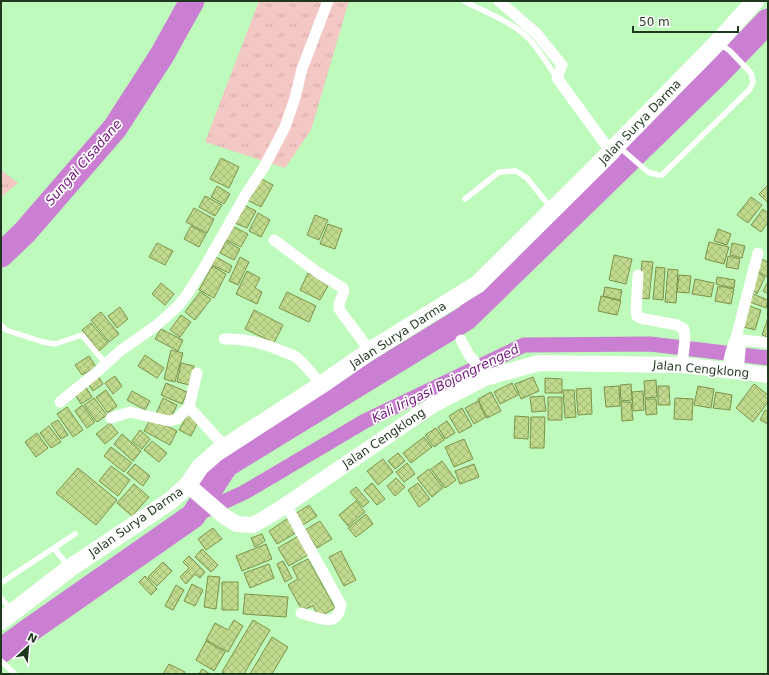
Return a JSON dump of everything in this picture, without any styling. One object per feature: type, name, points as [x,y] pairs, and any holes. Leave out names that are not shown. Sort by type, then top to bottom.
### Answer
[{"type":"main road","name":"Jalan Surya Darma","points":[[6,616],[70,568],[170,501],[193,490],[200,467],[216,453],[321,385],[370,351],[478,284],[552,210],[724,47],[755,1]]},
{"type":"main road","name":"Jalan Cengklong","points":[[193,490],[225,517],[237,524],[253,525],[286,505],[433,405],[484,375],[539,363],[682,362],[733,367],[768,375]]},
{"type":"street","points":[[60,402],[120,351],[157,325],[178,306],[186,296],[204,268],[246,194],[264,167],[285,127],[295,98],[302,69],[328,1]]},
{"type":"street","points":[[499,1],[536,33],[562,65],[557,78],[616,149]]},
{"type":"street","points":[[274,240],[317,272],[343,288],[344,291],[339,304],[339,309],[370,351]]},
{"type":"street","points":[[733,367],[736,338],[758,253]]},
{"type":"street","points":[[638,275],[637,316],[684,329],[682,362]]},
{"type":"street","points":[[224,339],[236,338],[248,340],[295,357],[312,373],[321,385]]},
{"type":"street","points":[[462,340],[469,355],[484,375]]},
{"type":"street","points":[[736,345],[742,340],[768,343]]},
{"type":"street","points":[[111,418],[130,412],[169,421],[177,419],[189,407],[198,373]]},
{"type":"street","points":[[189,407],[225,447]]},
{"type":"street","points":[[286,505],[341,606],[338,615],[334,619],[329,620],[301,613]]},
{"type":"lane","points":[[464,1],[510,24],[526,36],[538,50],[557,78]]},
{"type":"lane","points":[[616,149],[648,172],[662,175],[750,89],[753,82],[751,73],[724,47]]},
{"type":"lane","points":[[465,199],[499,172],[516,171],[527,178],[552,210]]},
{"type":"lane","points":[[1,325],[6,330],[54,344],[82,335],[106,364]]},
{"type":"lane","points":[[1,582],[75,534]]},
{"type":"lane","points":[[54,548],[70,568]]},
{"type":"lane","points":[[1,598],[6,616]]},
{"type":"lane","points":[[1,662],[15,674]]},
{"type":"green space","points":[[259,1],[349,1],[311,130],[285,168],[205,142]]},
{"type":"green space","points":[[1,170],[18,183],[1,197]]},
{"type":"building","points":[[221,158],[239,167],[229,188],[210,179]]},
{"type":"building","points":[[258,177],[273,185],[261,207],[247,200]]},
{"type":"building","points":[[768,185],[768,203],[759,194]]},
{"type":"building","points":[[217,186],[230,194],[224,204],[211,197]]},
{"type":"building","points":[[205,196],[222,205],[215,216],[199,207]]},
{"type":"building","points":[[751,197],[762,205],[748,223],[737,215]]},
{"type":"building","points":[[244,205],[256,211],[247,228],[235,223]]},
{"type":"building","points":[[194,208],[214,219],[207,233],[186,222]]},
{"type":"building","points":[[763,209],[768,213],[768,222],[761,232],[751,225]]},
{"type":"building","points":[[258,213],[270,220],[261,237],[249,231]]},
{"type":"building","points":[[315,215],[328,220],[319,240],[307,235]]},
{"type":"building","points":[[328,224],[342,229],[335,249],[320,244]]},
{"type":"building","points":[[191,226],[206,234],[199,247],[184,239]]},
{"type":"building","points":[[232,226],[248,234],[241,247],[225,239]]},
{"type":"building","points":[[718,229],[731,234],[727,245],[714,241]]},
{"type":"building","points":[[226,241],[240,249],[234,260],[220,253]]},
{"type":"building","points":[[709,242],[729,247],[724,264],[705,259]]},
{"type":"building","points":[[157,243],[173,251],[165,265],[149,257]]},
{"type":"building","points":[[732,243],[745,246],[742,258],[730,255]]},
{"type":"building","points":[[614,255],[632,259],[626,284],[609,280]]},
{"type":"building","points":[[728,256],[740,259],[738,269],[726,267]]},
{"type":"building","points":[[216,257],[232,266],[229,273],[212,265]]},
{"type":"building","points":[[240,257],[249,262],[238,285],[229,281]]},
{"type":"building","points":[[759,258],[768,262],[768,277],[756,271]]},
{"type":"building","points":[[642,261],[653,262],[649,299],[639,298]]},
{"type":"building","points":[[212,266],[226,274],[214,298],[199,290]]},
{"type":"building","points":[[656,267],[665,268],[663,300],[653,299]]},
{"type":"building","points":[[668,269],[678,270],[676,303],[665,302]]},
{"type":"building","points":[[247,271],[260,278],[255,288],[262,292],[257,304],[236,294]]},
{"type":"building","points":[[755,272],[765,277],[757,294],[751,289]]},
{"type":"building","points":[[308,273],[329,284],[320,300],[300,290]]},
{"type":"building","points":[[679,275],[691,276],[689,293],[677,292]]},
{"type":"building","points":[[717,277],[735,280],[734,288],[716,284]]},
{"type":"building","points":[[695,279],[714,283],[711,297],[692,294]]},
{"type":"building","points":[[768,282],[768,294],[763,291]]},
{"type":"building","points":[[161,283],[174,294],[165,305],[152,294]]},
{"type":"building","points":[[718,286],[734,289],[731,304],[715,301]]},
{"type":"building","points":[[605,287],[622,290],[620,300],[603,296]]},
{"type":"building","points":[[200,292],[211,299],[195,320],[185,312]]},
{"type":"building","points":[[287,292],[316,306],[309,322],[279,308]]},
{"type":"building","points":[[753,294],[768,300],[766,308],[750,302]]},
{"type":"building","points":[[601,296],[621,301],[617,315],[598,311]]},
{"type":"building","points":[[746,305],[761,310],[755,330],[740,326]]},
{"type":"building","points":[[120,307],[128,319],[117,328],[108,316]]},
{"type":"building","points":[[254,310],[283,325],[274,343],[245,329]]},
{"type":"building","points":[[101,312],[119,334],[109,342],[91,320]]},
{"type":"building","points":[[181,315],[191,322],[180,337],[170,330]]},
{"type":"building","points":[[768,318],[768,337],[762,335]]},
{"type":"building","points":[[91,323],[108,343],[99,351],[82,330]]},
{"type":"building","points":[[161,329],[183,340],[178,351],[155,339]]},
{"type":"building","points":[[171,350],[183,353],[175,382],[164,379]]},
{"type":"building","points":[[145,355],[164,368],[157,378],[138,366]]},
{"type":"building","points":[[89,356],[96,367],[82,375],[75,365]]},
{"type":"building","points":[[181,363],[194,366],[190,385],[177,382]]},
{"type":"building","points":[[98,376],[103,384],[93,391],[87,382]]},
{"type":"building","points":[[115,376],[122,386],[113,394],[105,383]]},
{"type":"building","points":[[533,377],[539,391],[521,399],[515,384]]},
{"type":"building","points":[[545,378],[562,379],[562,393],[545,393]]},
{"type":"building","points":[[656,380],[657,397],[645,398],[644,381]]},
{"type":"building","points":[[166,383],[187,392],[182,404],[161,395]]},
{"type":"building","points":[[512,383],[518,395],[500,404],[494,392]]},
{"type":"building","points":[[631,384],[632,400],[621,401],[620,385]]},
{"type":"building","points":[[754,384],[768,395],[768,402],[753,422],[736,408]]},
{"type":"building","points":[[85,386],[92,397],[81,404],[74,393]]},
{"type":"building","points":[[619,386],[620,406],[606,407],[604,387]]},
{"type":"building","points":[[658,386],[669,386],[670,405],[658,405]]},
{"type":"building","points":[[698,386],[714,389],[711,408],[694,405]]},
{"type":"building","points":[[591,388],[592,414],[578,415],[576,389]]},
{"type":"building","points":[[106,390],[117,406],[108,413],[96,397]]},
{"type":"building","points":[[563,390],[574,390],[576,417],[565,418]]},
{"type":"building","points":[[132,391],[150,401],[145,410],[127,400]]},
{"type":"building","points":[[643,391],[644,410],[633,411],[632,392]]},
{"type":"building","points":[[491,392],[501,411],[487,418],[478,399]]},
{"type":"building","points":[[716,392],[732,395],[730,410],[713,408]]},
{"type":"building","points":[[544,396],[546,411],[532,412],[530,397]]},
{"type":"building","points":[[548,397],[562,397],[562,420],[548,420]]},
{"type":"building","points":[[94,398],[107,415],[97,422],[84,405]]},
{"type":"building","points":[[163,398],[177,405],[170,420],[156,414]]},
{"type":"building","points":[[675,398],[693,399],[692,420],[674,419]]},
{"type":"building","points":[[645,399],[656,399],[657,414],[646,415]]},
{"type":"building","points":[[478,401],[486,417],[474,424],[465,408]]},
{"type":"building","points":[[621,402],[631,402],[633,420],[622,421]]},
{"type":"building","points":[[82,405],[95,422],[87,428],[75,411]]},
{"type":"building","points":[[67,407],[83,430],[73,437],[57,414]]},
{"type":"building","points":[[462,408],[472,426],[459,433],[449,416]]},
{"type":"building","points":[[765,410],[768,410],[768,424],[760,420]]},
{"type":"building","points":[[188,414],[199,420],[191,436],[179,430]]},
{"type":"building","points":[[515,416],[529,417],[528,439],[514,438]]},
{"type":"building","points":[[531,417],[545,417],[544,448],[530,448]]},
{"type":"building","points":[[151,418],[177,431],[170,445],[144,431]]},
{"type":"building","points":[[58,420],[68,435],[61,439],[51,424]]},
{"type":"building","points":[[447,421],[455,433],[445,439],[438,427]]},
{"type":"building","points":[[110,423],[118,433],[105,444],[96,434]]},
{"type":"building","points":[[49,426],[61,442],[51,448],[40,433]]},
{"type":"building","points":[[436,428],[444,440],[434,447],[425,435]]},
{"type":"building","points":[[140,430],[150,439],[142,449],[132,441]]},
{"type":"building","points":[[37,433],[48,448],[36,457],[25,442]]},
{"type":"building","points":[[122,434],[141,451],[133,461],[114,444]]},
{"type":"building","points":[[424,437],[432,447],[411,463],[403,453]]},
{"type":"building","points":[[464,439],[473,459],[454,467],[445,447]]},
{"type":"building","points":[[152,441],[167,453],[159,462],[144,450]]},
{"type":"building","points":[[111,447],[132,463],[124,472],[104,456]]},
{"type":"building","points":[[398,453],[405,461],[395,469],[388,461]]},
{"type":"building","points":[[383,459],[393,472],[378,485],[367,471]]},
{"type":"building","points":[[442,461],[456,480],[445,488],[431,469]]},
{"type":"building","points":[[407,463],[415,474],[404,482],[396,472]]},
{"type":"building","points":[[135,464],[150,476],[143,486],[127,473]]},
{"type":"building","points":[[474,464],[479,477],[460,484],[455,471]]},
{"type":"building","points":[[111,466],[130,480],[118,496],[99,481]]},
{"type":"building","points":[[78,468],[117,500],[96,525],[56,493]]},
{"type":"building","points":[[429,469],[443,488],[432,497],[417,478]]},
{"type":"building","points":[[396,478],[405,487],[395,496],[387,486]]},
{"type":"building","points":[[372,483],[385,499],[377,505],[364,490]]},
{"type":"building","points":[[418,483],[430,499],[419,507],[408,490]]},
{"type":"building","points":[[134,484],[149,497],[132,516],[117,503]]},
{"type":"building","points":[[356,487],[369,502],[363,507],[350,492]]},
{"type":"building","points":[[356,501],[365,512],[348,526],[339,515]]},
{"type":"building","points":[[309,505],[317,516],[303,525],[295,514]]},
{"type":"building","points":[[366,514],[373,524],[356,537],[348,528]]},
{"type":"building","points":[[290,517],[299,531],[277,544],[269,531]]},
{"type":"building","points":[[320,521],[332,539],[317,548],[305,530]]},
{"type":"building","points":[[213,528],[222,539],[206,550],[198,539]]},
{"type":"building","points":[[262,534],[265,541],[255,547],[251,538]]},
{"type":"building","points":[[300,535],[311,553],[289,566],[278,548]]},
{"type":"building","points":[[266,544],[272,559],[242,571],[236,556]]},
{"type":"building","points":[[202,549],[218,565],[211,572],[195,557]]},
{"type":"building","points":[[341,551],[356,580],[344,586],[329,557]]},
{"type":"building","points":[[189,556],[205,572],[200,578],[195,574],[186,584],[180,577],[189,568],[183,562]]},
{"type":"building","points":[[308,559],[335,608],[319,617],[313,606],[302,610],[288,585],[298,579],[292,567]]},
{"type":"building","points":[[283,561],[292,578],[285,582],[277,564]]},
{"type":"building","points":[[163,562],[172,571],[157,586],[148,577]]},
{"type":"building","points":[[269,564],[274,578],[250,588],[244,573]]},
{"type":"building","points":[[145,576],[157,589],[151,595],[139,582]]},
{"type":"building","points":[[208,576],[220,577],[216,609],[204,607]]},
{"type":"building","points":[[222,582],[238,582],[238,610],[222,610]]},
{"type":"building","points":[[192,584],[203,590],[195,606],[184,601]]},
{"type":"building","points":[[176,585],[184,590],[173,610],[165,606]]},
{"type":"building","points":[[245,594],[288,597],[286,617],[243,614]]},
{"type":"building","points":[[234,620],[243,626],[228,652],[206,640],[215,623],[228,630]]},
{"type":"building","points":[[253,620],[270,630],[244,674],[226,674],[222,672]]},
{"type":"building","points":[[272,637],[288,647],[272,674],[250,674]]},
{"type":"building","points":[[206,641],[225,652],[214,671],[196,660]]},
{"type":"building","points":[[169,664],[185,672],[184,674],[163,674]]},
{"type":"building","points":[[202,669],[210,674],[199,674]]},
{"type":"waterway","name":"Sungai Cisadane","points":[[1,255],[25,232],[115,128],[162,55],[192,1]]},
{"type":"waterway","points":[[1,651],[193,516],[226,465],[466,318],[715,76],[768,21]]},
{"type":"waterway","name":"Kali Irigasi Bojongrenged","points":[[193,516],[245,492],[365,421],[524,345],[650,344],[768,358]]}]
